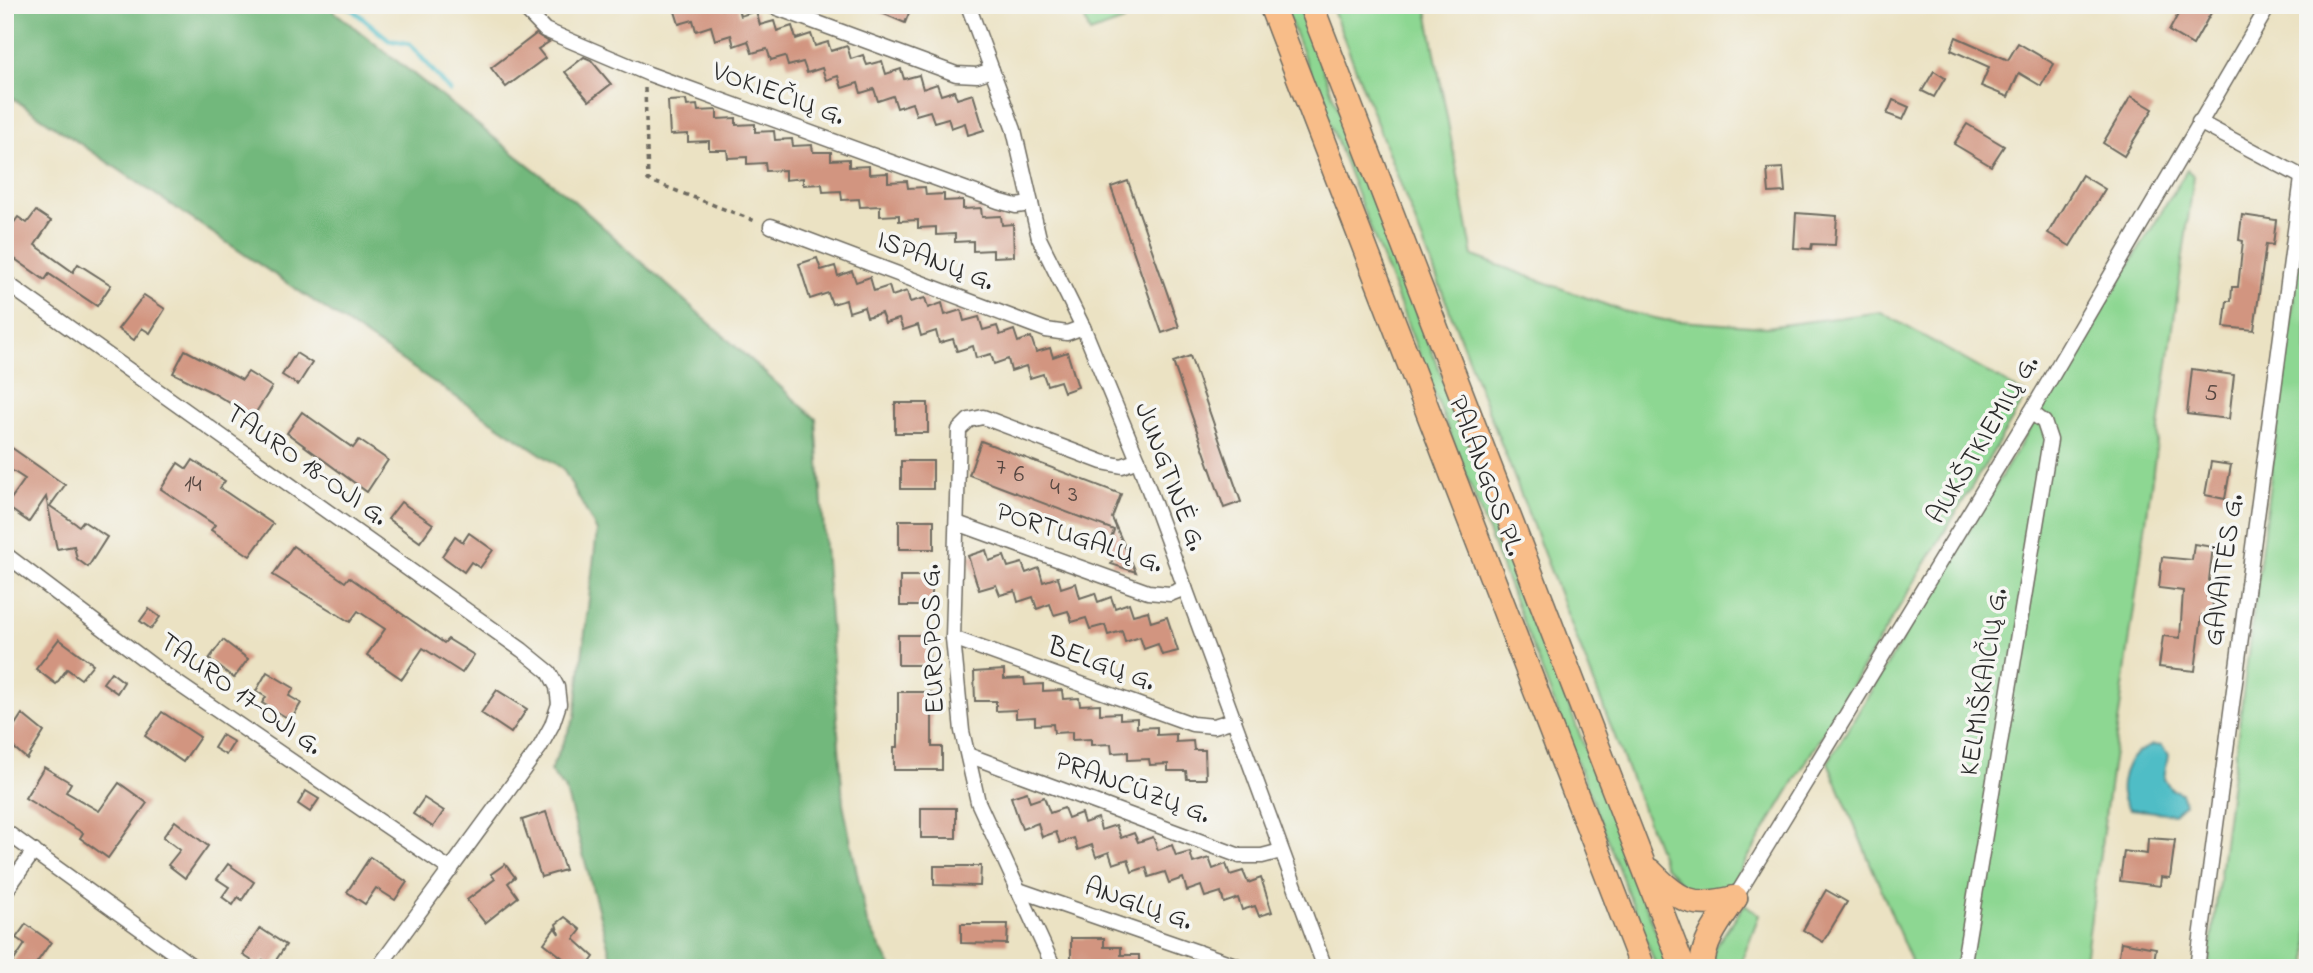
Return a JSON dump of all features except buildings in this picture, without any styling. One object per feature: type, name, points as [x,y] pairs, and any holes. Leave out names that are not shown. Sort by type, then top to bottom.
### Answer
[{"type":"highway","name":"PALANGOS PL.","points":[[1270,5],[1643,968]]},
{"type":"highway","name":"PALANGOS PL.","points":[[1311,5],[1683,968]]},
{"type":"highway","points":[[1643,864],[1672,893],[1689,903],[1711,904],[1735,898]]},
{"type":"highway","points":[[1702,968],[1703,954],[1711,933],[1735,898]]},
{"type":"street","name":"VOKIEČIŲ G.","points":[[521,5],[545,30],[645,72],[998,201],[1016,206],[1031,204]]},
{"type":"street","points":[[769,5],[956,74],[977,75],[992,70]]},
{"type":"street","name":"JUNGTINĖ G.","points":[[968,5],[1014,130],[1039,237],[1083,327],[1138,460],[1325,968]]},
{"type":"street","name":"AUKŠTKIEMIŲ G.","points":[[1735,898],[2031,412],[2269,5]]},
{"type":"street","points":[[2199,122],[2305,179]]},
{"type":"street","name":"GAVAITĖS G.","points":[[2197,968],[2305,179]]},
{"type":"street","name":"ISPANŲ G.","points":[[771,226],[1046,330],[1067,333],[1083,327]]},
{"type":"street","name":"TAURO 18-OJI G.","points":[[5,282],[522,650],[549,672],[557,687],[559,704],[540,747],[451,870]]},
{"type":"street","name":"KELMIŠKAIČIŲ G.","points":[[1963,968],[2049,440],[2044,422],[2031,412]]},
{"type":"street","name":"EUROPOS G.","points":[[1054,968],[978,802],[968,755],[954,673],[953,638],[959,430],[969,420],[983,417],[1102,463],[1122,466],[1138,460]]},
{"type":"street","name":"PORTUGALŲ G.","points":[[957,523],[1147,592],[1170,594],[1185,588]]},
{"type":"street","name":"TAURO 17-OJI G.","points":[[5,554],[161,672],[451,870]]},
{"type":"street","name":"BELGŲ G.","points":[[953,638],[1192,724],[1214,726],[1234,720]]},
{"type":"street","name":"PRANCŪZŲ G.","points":[[968,755],[1240,856],[1262,856],[1281,851]]},
{"type":"street","points":[[5,831],[195,968]]},
{"type":"street","points":[[5,892],[34,851]]},
{"type":"street","points":[[378,968],[451,870]]},
{"type":"street","name":"ANGLŲ G.","points":[[1016,889],[1244,968]]},
{"type":"path","points":[[645,72],[648,180],[771,226]]},
{"type":"green space","points":[[5,5],[326,5],[573,200],[816,419],[843,803],[867,923],[892,968],[614,968],[566,791],[550,771],[575,717],[597,531],[563,469],[5,93]]},
{"type":"green space","points":[[1098,5],[1118,5],[1124,21],[1090,33],[1082,11]]},
{"type":"green space","points":[[1284,5],[1298,5],[1670,968],[1657,968]]},
{"type":"green space","points":[[1331,5],[1426,5],[1473,256],[1623,311],[1664,320],[1766,327],[1881,312],[2027,395],[1731,886],[1705,896],[1684,887],[1665,866]]},
{"type":"green space","points":[[2187,170],[2194,176],[2084,968],[1914,968],[1828,762]]},
{"type":"green space","points":[[2307,193],[2308,968],[2208,968]]},
{"type":"green space","points":[[1745,904],[1759,915],[1739,968],[1709,968],[1715,947]]},
{"type":"water","points":[[2152,745],[2162,746],[2168,755],[2164,779],[2171,789],[2181,793],[2185,804],[2174,814],[2130,809],[2125,803],[2122,781],[2127,765],[2137,753]]},
{"type":"waterway","points":[[123,5],[127,8],[134,5]]},
{"type":"waterway","points":[[347,5],[389,40],[410,44],[450,91]]}]
